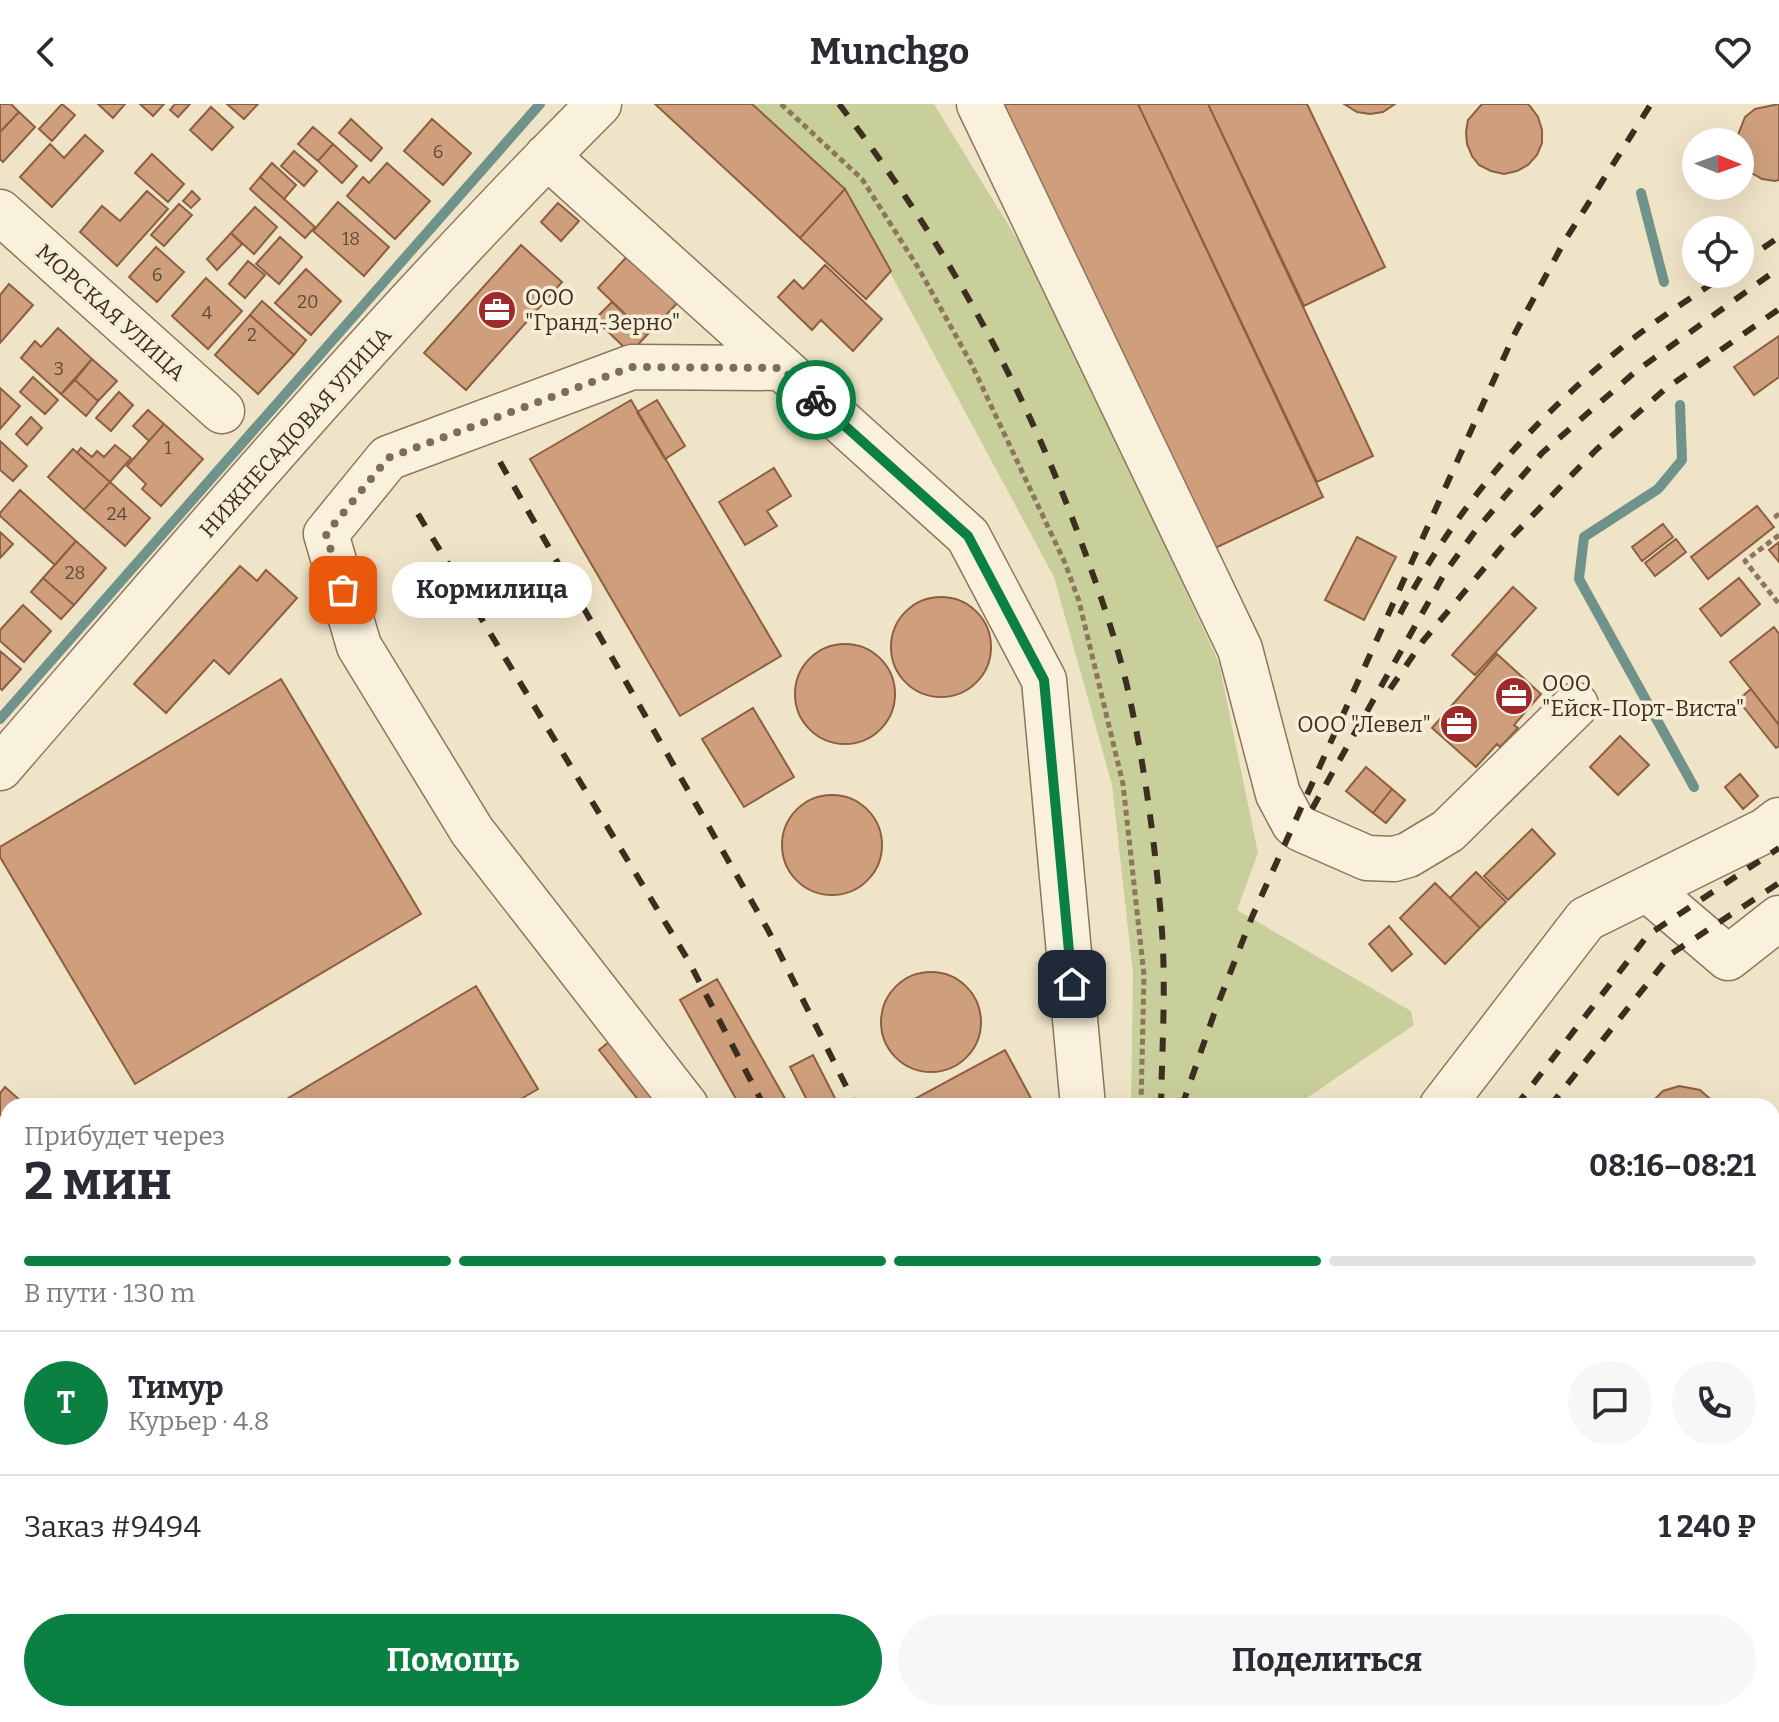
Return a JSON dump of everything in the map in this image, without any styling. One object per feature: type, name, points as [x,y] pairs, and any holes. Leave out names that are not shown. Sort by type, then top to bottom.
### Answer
[{"type":"street","name":"НИЖНЕСАДОВАЯ УЛИЦА","points":[[0,768],[271,456],[547,156],[599,104]]},
{"type":"street","points":[[979,104],[1240,649],[1278,794],[1294,824],[1367,858],[1394,859],[1408,855],[1448,831],[1576,705]]},
{"type":"street","points":[[547,156],[968,536],[1044,680],[1082,1098]]},
{"type":"street","name":"МОРСКАЯ УЛИЦА","points":[[0,212],[222,411]]},
{"type":"street","points":[[680,1098],[472,831],[359,646],[326,534],[388,458],[632,367],[781,368]]},
{"type":"street","points":[[1448,1098],[1586,919],[1766,830],[1779,820]]},
{"type":"street","points":[[1647,889],[1728,958],[1779,918]]},
{"type":"path","points":[[1779,535],[1745,561],[1779,604]]},
{"type":"green space","points":[[752,104],[934,104],[1043,281],[1219,663],[1258,853],[1237,910],[1411,1011],[1414,1025],[1307,1098],[1131,1098],[1133,973],[1112,785],[1054,577],[845,189]]},
{"type":"building","points":[[0,104],[11,104],[19,112],[0,132]]},
{"type":"building","points":[[62,104],[75,115],[52,141],[39,129]]},
{"type":"building","points":[[98,104],[125,104],[113,118]]},
{"type":"building","points":[[140,104],[164,104],[153,116]]},
{"type":"building","points":[[175,104],[190,104],[178,117],[170,110]]},
{"type":"building","points":[[227,104],[258,104],[244,119]]},
{"type":"building","points":[[655,104],[752,104],[845,189],[800,238]]},
{"type":"building","points":[[998,104],[1138,104],[1323,497],[1209,551]]},
{"type":"building","points":[[1138,104],[1208,104],[1373,456],[1317,482]]},
{"type":"building","points":[[1208,104],[1307,104],[1385,267],[1304,306]]},
{"type":"building","points":[[1344,104],[1395,104],[1383,112],[1370,114],[1357,112]]},
{"type":"building","points":[[1482,104],[1530,106],[1538,117],[1542,143],[1528,165],[1504,174],[1479,165],[1472,156],[1467,144],[1468,120]]},
{"type":"building","points":[[1779,104],[1779,180],[1762,179],[1754,174],[1754,128],[1741,128],[1745,117],[1755,109]]},
{"type":"building","points":[[211,107],[233,127],[212,150],[190,130]]},
{"type":"building","points":[[19,112],[35,127],[3,162],[0,159],[0,132]]},
{"type":"building","points":[[351,119],[382,148],[371,161],[339,133]]},
{"type":"building","points":[[432,119],[471,153],[443,185],[404,151]]},
{"type":"building","points":[[313,127],[333,144],[318,161],[298,144]]},
{"type":"building","points":[[85,135],[103,151],[52,207],[20,177],[50,144],[64,158]]},
{"type":"building","points":[[333,144],[357,166],[342,183],[318,161]]},
{"type":"building","points":[[294,151],[317,171],[304,186],[281,166]]},
{"type":"building","points":[[152,154],[184,184],[168,202],[135,173]]},
{"type":"building","points":[[272,163],[296,185],[284,199],[260,177]]},
{"type":"building","points":[[387,163],[430,201],[395,239],[347,196],[363,177],[369,183]]},
{"type":"building","points":[[260,177],[315,227],[305,238],[250,189]]},
{"type":"building","points":[[845,189],[891,271],[866,299],[800,238]]},
{"type":"building","points":[[147,191],[168,209],[117,266],[80,232],[102,206],[120,221]]},
{"type":"building","points":[[192,191],[200,199],[191,208],[183,201]]},
{"type":"building","points":[[338,202],[389,247],[364,276],[313,231]]},
{"type":"building","points":[[558,203],[579,221],[561,241],[541,222]]},
{"type":"building","points":[[179,204],[192,215],[164,246],[151,235]]},
{"type":"building","points":[[255,207],[277,227],[254,254],[231,233]]},
{"type":"building","points":[[231,233],[242,244],[217,270],[207,259]]},
{"type":"building","points":[[280,237],[302,257],[279,284],[256,264]]},
{"type":"building","points":[[521,245],[562,282],[466,390],[424,353]]},
{"type":"building","points":[[156,247],[184,272],[157,302],[129,277]]},
{"type":"building","points":[[633,250],[683,297],[647,335],[598,288]]},
{"type":"building","points":[[248,261],[265,275],[245,298],[229,284]]},
{"type":"building","points":[[825,265],[882,319],[853,351],[821,320],[812,330],[778,297],[794,280],[803,289]]},
{"type":"building","points":[[306,269],[341,301],[311,335],[275,303]]},
{"type":"building","points":[[206,278],[242,311],[208,349],[172,316]]},
{"type":"building","points":[[9,284],[33,305],[0,343],[0,295]]},
{"type":"building","points":[[262,301],[306,340],[294,355],[250,315]]},
{"type":"building","points":[[612,302],[647,335],[630,353],[595,319]]},
{"type":"building","points":[[250,315],[294,355],[258,394],[215,355]]},
{"type":"building","points":[[58,328],[92,359],[61,394],[21,358],[35,341],[41,347]]},
{"type":"building","points":[[1779,336],[1779,377],[1754,395],[1734,367]]},
{"type":"building","points":[[92,359],[117,381],[98,401],[75,380]]},
{"type":"building","points":[[33,377],[58,400],[45,414],[20,392]]},
{"type":"building","points":[[75,380],[98,401],[86,416],[61,394]]},
{"type":"building","points":[[0,388],[20,406],[0,429]]},
{"type":"building","points":[[119,392],[133,405],[111,431],[96,418]]},
{"type":"building","points":[[631,400],[781,656],[680,716],[530,459]]},
{"type":"building","points":[[657,400],[685,446],[665,459],[637,412]]},
{"type":"building","points":[[148,410],[164,424],[149,441],[133,426]]},
{"type":"building","points":[[31,417],[42,428],[27,445],[16,434]]},
{"type":"building","points":[[164,424],[203,459],[161,506],[142,489],[146,484],[127,466]]},
{"type":"building","points":[[0,441],[27,466],[13,481],[0,470]]},
{"type":"building","points":[[115,445],[131,458],[110,482],[77,453],[81,448],[92,457],[97,451],[104,457]]},
{"type":"building","points":[[73,449],[110,482],[84,510],[48,477]]},
{"type":"building","points":[[774,468],[791,496],[767,511],[777,526],[745,545],[719,502]]},
{"type":"building","points":[[110,482],[150,518],[125,546],[84,510]]},
{"type":"building","points":[[20,490],[76,541],[55,565],[0,516]]},
{"type":"building","points":[[1757,506],[1774,527],[1708,579],[1691,557]]},
{"type":"building","points":[[1663,524],[1673,537],[1642,561],[1632,547]]},
{"type":"building","points":[[0,532],[13,544],[0,558]]},
{"type":"building","points":[[1357,537],[1396,557],[1364,620],[1325,600]]},
{"type":"building","points":[[1676,539],[1686,552],[1655,576],[1645,563]]},
{"type":"building","points":[[76,541],[106,568],[74,605],[43,578]]},
{"type":"building","points":[[1779,542],[1779,562],[1769,550]]},
{"type":"building","points":[[240,566],[257,581],[266,570],[297,598],[229,674],[214,660],[166,713],[134,684]]},
{"type":"building","points":[[43,578],[74,605],[61,619],[31,592]]},
{"type":"building","points":[[1739,578],[1760,604],[1721,636],[1700,609]]},
{"type":"building","points":[[1513,587],[1536,608],[1475,675],[1452,655]]},
{"type":"building","points":[[941,597],[960,601],[976,612],[987,628],[991,647],[987,666],[976,682],[960,693],[941,697],[922,693],[906,682],[895,666],[891,647],[895,628],[906,612],[922,601]]},
{"type":"building","points":[[23,605],[51,631],[24,662],[0,641],[0,630]]},
{"type":"building","points":[[1774,627],[1779,634],[1779,725],[1730,662]]},
{"type":"building","points":[[845,644],[864,648],[880,659],[891,675],[895,694],[891,713],[880,729],[864,740],[845,744],[826,740],[810,729],[799,713],[795,694],[799,675],[810,659],[826,648]]},
{"type":"building","points":[[0,651],[21,669],[2,690],[0,688]]},
{"type":"building","points":[[1497,654],[1541,694],[1514,725],[1518,728],[1500,747],[1497,744],[1476,767],[1432,728]]},
{"type":"building","points":[[281,679],[421,914],[135,1084],[0,857],[0,847]]},
{"type":"building","points":[[1751,689],[1779,725],[1779,746],[1776,748],[1738,700]]},
{"type":"building","points":[[753,708],[794,777],[744,807],[702,739]]},
{"type":"building","points":[[1620,736],[1649,765],[1618,795],[1590,767]]},
{"type":"building","points":[[1366,767],[1392,789],[1373,813],[1346,791]]},
{"type":"building","points":[[1740,774],[1758,796],[1743,809],[1725,787]]},
{"type":"building","points":[[1392,789],[1405,800],[1386,823],[1373,813]]},
{"type":"building","points":[[832,795],[851,799],[867,810],[878,826],[882,845],[878,864],[867,880],[851,891],[832,895],[813,891],[797,880],[786,864],[782,845],[786,826],[797,810],[813,799]]},
{"type":"building","points":[[1532,829],[1555,854],[1508,900],[1484,876]]},
{"type":"building","points":[[1476,872],[1506,902],[1480,928],[1450,898]]},
{"type":"building","points":[[1435,883],[1480,928],[1445,964],[1400,918]]},
{"type":"building","points":[[1389,926],[1412,954],[1392,971],[1369,944]]},
{"type":"building","points":[[931,972],[950,976],[966,987],[977,1003],[981,1022],[977,1041],[966,1057],[950,1068],[931,1072],[912,1068],[896,1057],[885,1041],[881,1022],[885,1003],[896,987],[912,976]]},
{"type":"building","points":[[717,979],[785,1098],[735,1098],[680,1000]]},
{"type":"building","points":[[476,986],[538,1089],[523,1098],[288,1098]]},
{"type":"building","points":[[629,1026],[686,1098],[637,1098],[599,1050]]},
{"type":"building","points":[[1005,1050],[1031,1098],[916,1098]]},
{"type":"building","points":[[813,1055],[835,1098],[806,1098],[790,1067]]},
{"type":"building","points":[[1679,1086],[1700,1090],[1709,1098],[1656,1098],[1663,1091]]},
{"type":"building","points":[[5,1087],[18,1098],[0,1098]]},
{"type":"waterway","points":[[0,719],[540,104]]},
{"type":"waterway","points":[[1641,193],[1664,282]]},
{"type":"waterway","points":[[1680,405],[1682,460],[1658,489],[1584,537],[1579,579],[1694,787]]},
{"type":"railway","points":[[839,104],[912,206],[976,311],[1056,477],[1105,610],[1133,716],[1157,869],[1164,975],[1161,1098]]},
{"type":"railway","points":[[1185,1098],[1252,917],[1514,335],[1564,242],[1651,104]]},
{"type":"railway","points":[[1754,254],[1779,237]]},
{"type":"railway","points":[[1312,809],[1446,571],[1476,530],[1542,453],[1635,372],[1779,268]]},
{"type":"railway","points":[[1400,614],[1471,501],[1528,434],[1626,344],[1705,288]]},
{"type":"railway","points":[[1390,689],[1423,641],[1502,547],[1596,450],[1664,390],[1779,309]]},
{"type":"railway","points":[[500,462],[768,930],[852,1098]]},
{"type":"railway","points":[[418,514],[688,960],[760,1098]]},
{"type":"railway","points":[[1522,1098],[1648,935],[1779,848]]},
{"type":"railway","points":[[1556,1098],[1671,954],[1779,883]]},
{"type":"way so far","points":[[343,590],[326,534],[388,458],[632,367],[781,368],[816,400]]},
{"type":"place","name":"ООО \"Гранд-Зерно\"","points":[[497,310]]},
{"type":"place","name":"Кормилица","points":[[343,590]]},
{"type":"place","name":"ООО \"Ейск-Порт-Виста\"","points":[[1514,696]]},
{"type":"place","name":"ООО \"Левел\"","points":[[1459,724]]},
{"type":"route","points":[[816,400],[968,536],[1044,680],[1072,984]]}]
